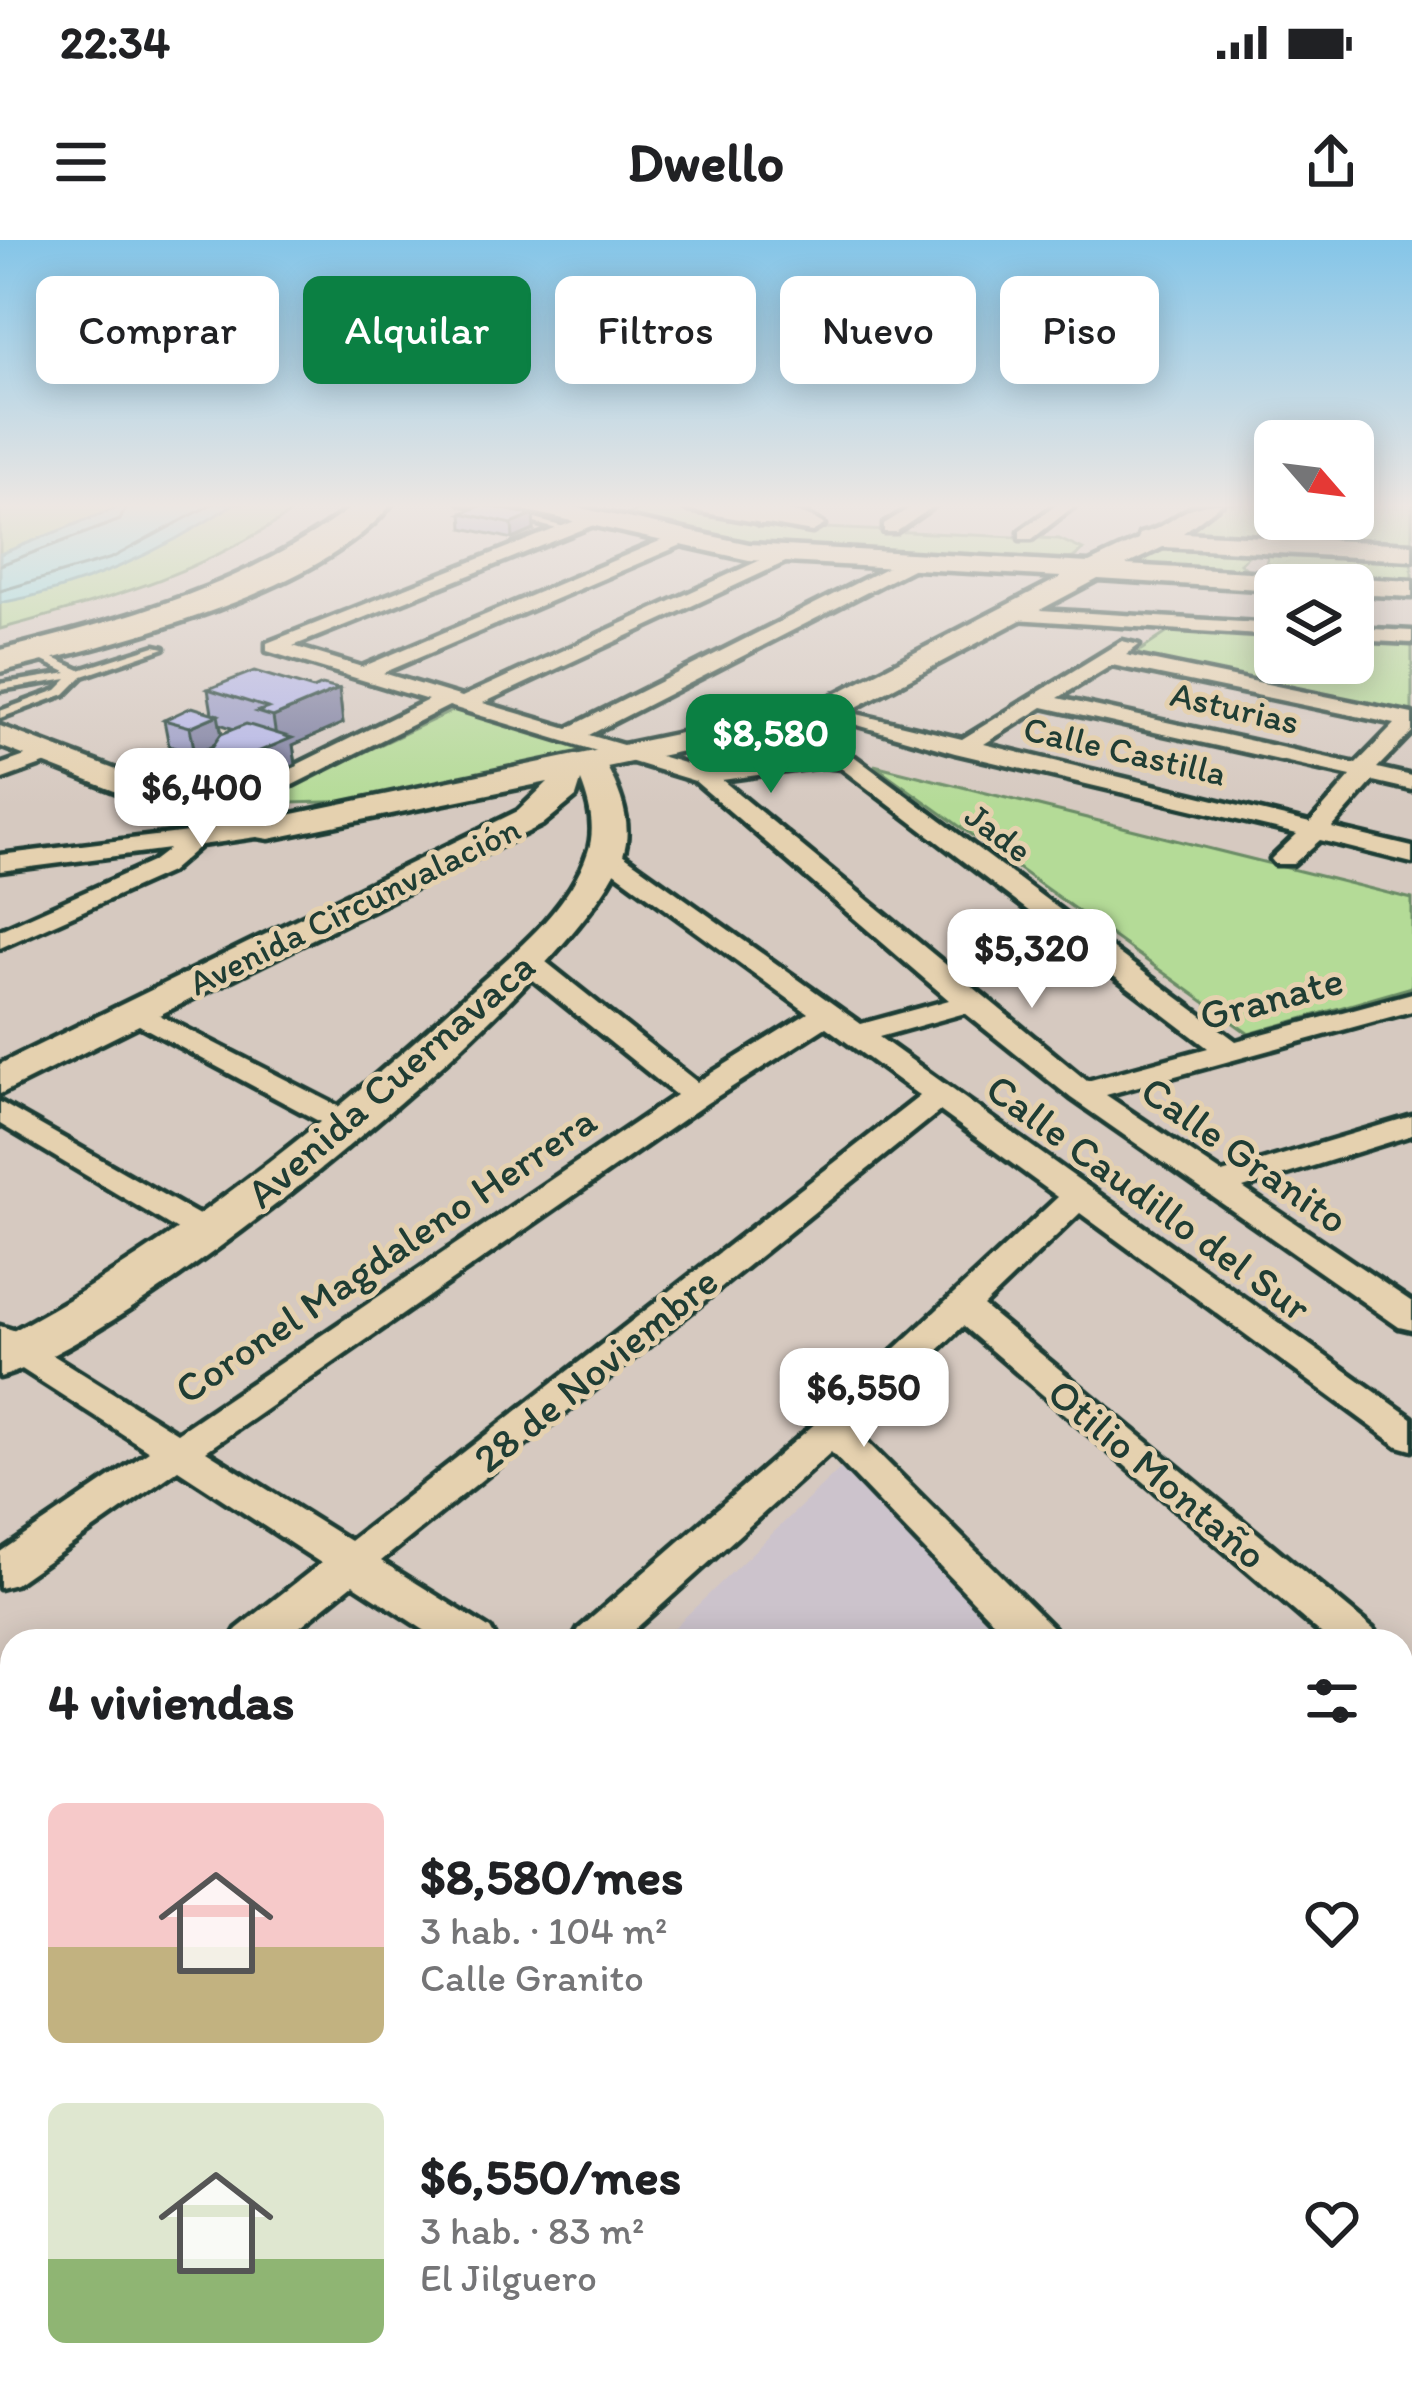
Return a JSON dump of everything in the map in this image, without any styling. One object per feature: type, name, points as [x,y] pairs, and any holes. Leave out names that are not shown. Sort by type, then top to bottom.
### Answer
[{"type":"highway","points":[[0,630],[89,604]]},
{"type":"highway","points":[[11,653],[140,604]]},
{"type":"highway","points":[[11,653],[144,621],[190,604]]},
{"type":"street","points":[[372,604],[274,647],[453,702],[572,756],[601,788],[608,843]]},
{"type":"street","points":[[361,675],[528,604]]},
{"type":"street","points":[[0,940],[160,867],[211,822],[453,702],[677,604]]},
{"type":"street","points":[[572,756],[839,604]]},
{"type":"street","points":[[572,756],[635,752],[823,712],[1026,604]]},
{"type":"street","points":[[1376,606],[1412,637]]},
{"type":"street","points":[[1006,614],[1254,629]]},
{"type":"street","points":[[964,748],[1162,624]]},
{"type":"street","points":[[1108,658],[1411,721]]},
{"type":"street","name":"Asturias","points":[[1043,701],[1412,783]]},
{"type":"street","name":"Calle Castilla","points":[[823,712],[1412,855]]},
{"type":"street","points":[[1284,859],[1314,832],[1366,773],[1368,764],[1411,721]]},
{"type":"street","points":[[0,735],[211,822]]},
{"type":"street","name":"Calle Granito","points":[[635,752],[703,776],[970,1004],[1082,1092],[1412,1319]]},
{"type":"street","points":[[0,773],[50,754]]},
{"type":"street","name":"Avenida Circunvalación","points":[[0,1081],[530,818],[564,790],[572,756],[268,829],[211,822]]},
{"type":"street","name":"Jade","points":[[703,776],[836,759],[848,763],[1232,1052]]},
{"type":"street","points":[[0,863],[211,822],[352,812]]},
{"type":"street","points":[[530,818],[577,819],[608,843]]},
{"type":"street","name":"Avenida Cuernavaca","points":[[6,1350],[208,1234],[350,1125],[526,960],[584,895],[608,843]]},
{"type":"street","name":"Calle Caudillo del Sur","points":[[608,843],[840,1025],[1412,1437]]},
{"type":"street","points":[[526,960],[696,1096]]},
{"type":"street","name":"Granate","points":[[1082,1092],[1412,1002]]},
{"type":"street","name":"Coronel Magdaleno Herrera","points":[[0,1573],[696,1096],[840,1025],[970,1004]]},
{"type":"street","points":[[136,1012],[350,1125]]},
{"type":"street","name":"28 de Noviembre","points":[[268,1629],[938,1097]]},
{"type":"street","points":[[0,1111],[208,1234]]},
{"type":"street","points":[[1216,1185],[1412,1125]]},
{"type":"street","points":[[608,1629],[832,1430],[958,1304],[1078,1196]]},
{"type":"street","name":"Otilio Montaño","points":[[958,1304],[1344,1629]]},
{"type":"street","points":[[6,1350],[176,1451],[455,1629]]},
{"type":"street","points":[[832,1430],[1027,1629]]},
{"type":"lane","points":[[0,687],[80,674],[159,648]]},
{"type":"lane","points":[[11,653],[80,674]]},
{"type":"lane","points":[[0,715],[61,692],[80,674]]},
{"type":"shaded area","points":[[844,1465],[995,1629],[673,1629]]},
{"type":"green space","points":[[0,604],[88,604],[80,606],[0,629]]},
{"type":"green space","points":[[1174,628],[1254,633],[1254,684],[1374,684],[1374,639],[1412,641],[1412,717],[1129,658]]},
{"type":"green space","points":[[459,708],[602,750],[361,801],[253,804]]},
{"type":"green space","points":[[874,765],[1412,899],[1412,987],[1249,1034]]},
{"type":"building","points":[[254,671],[313,689],[322,685],[339,689],[273,717],[257,712],[268,708],[208,689]]},
{"type":"building","points":[[192,707],[218,715],[190,727],[164,720]]},
{"type":"building","points":[[246,724],[292,738],[226,765],[195,755],[212,747],[221,734]]}]
